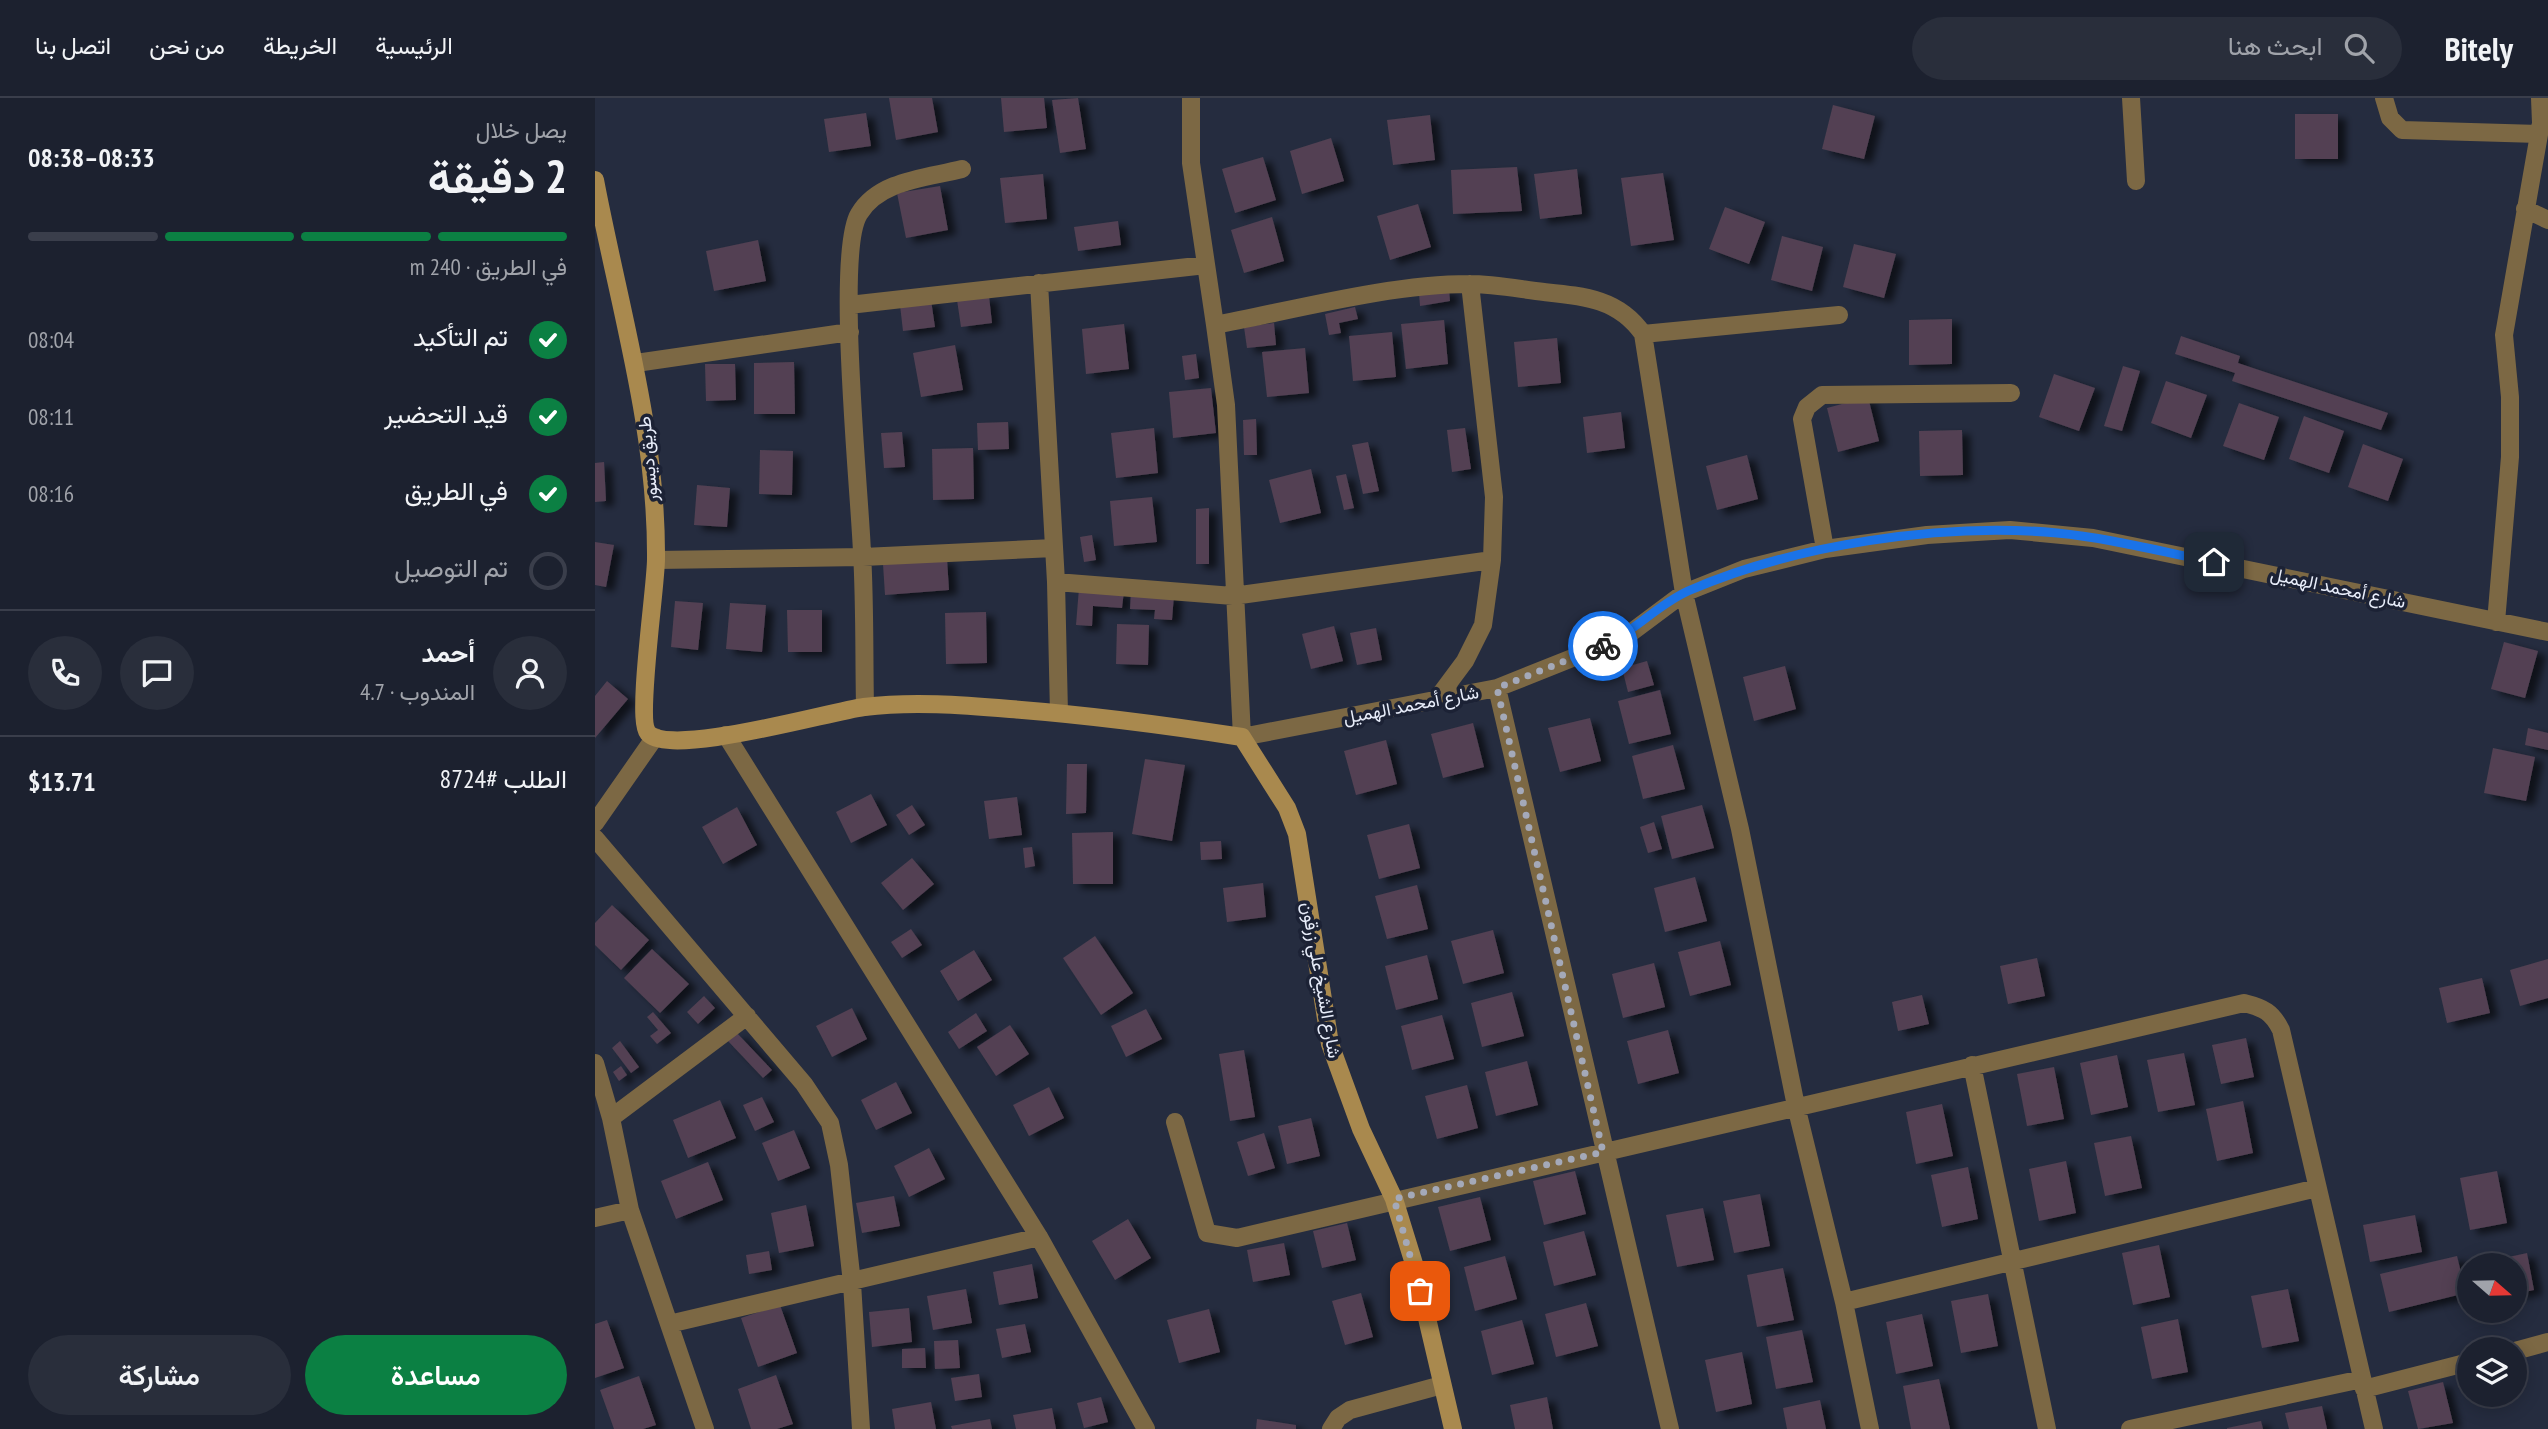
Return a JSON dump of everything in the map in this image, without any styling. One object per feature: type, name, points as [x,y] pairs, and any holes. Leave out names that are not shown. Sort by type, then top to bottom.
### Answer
[{"type":"main road","name":"طريق ديسور","points":[[595,180],[636,363],[649,441],[656,560],[644,702],[645,730],[655,737]]},
{"type":"main road","points":[[655,737],[680,742],[865,707],[957,705],[1059,713],[1242,737]]},
{"type":"main road","name":"شارع الشيخ علي زرقون","points":[[1242,737],[1287,808],[1297,834],[1330,1044],[1357,1118],[1394,1199],[1415,1268],[1453,1429]]},
{"type":"street","points":[[1191,98],[1191,163],[1226,405],[1233,596],[1242,737]]},
{"type":"street","points":[[2131,98],[2136,181]]},
{"type":"street","points":[[2384,98],[2390,118],[2402,130],[2543,127]]},
{"type":"street","points":[[2496,622],[2510,457],[2510,397],[2504,335],[2525,209],[2543,127],[2540,98]]},
{"type":"street","points":[[865,707],[863,557],[849,304],[852,237],[858,215],[873,198],[889,187],[962,169]]},
{"type":"street","points":[[2525,209],[2548,220]]},
{"type":"street","points":[[849,304],[1206,265]]},
{"type":"street","points":[[1038,283],[1056,582],[1059,713]]},
{"type":"street","points":[[1215,325],[1418,287],[1470,284],[1570,295],[1611,305],[1631,317],[1643,334],[1684,593],[1740,829],[1796,1106],[1845,1302],[1870,1429]]},
{"type":"street","points":[[1436,700],[1465,661],[1483,625],[1492,560],[1494,497],[1470,284]]},
{"type":"street","points":[[1643,334],[1839,315]]},
{"type":"street","points":[[636,363],[851,332]]},
{"type":"street","points":[[1825,549],[1802,419],[1814,400],[1822,395],[2011,393]]},
{"type":"street","name":"شارع أمحمد الهميل","points":[[1242,737],[1497,688],[1625,637],[1684,593],[1744,569],[1825,549],[1927,535],[2010,530],[2059,533],[2548,632]]},
{"type":"street","points":[[656,560],[863,557],[1054,548]]},
{"type":"street","points":[[1056,582],[1233,596],[1492,560]]},
{"type":"street","points":[[1497,688],[1603,1152],[1670,1429]]},
{"type":"street","points":[[726,735],[1039,1237],[1146,1429]]},
{"type":"street","points":[[595,823],[655,737]]},
{"type":"street","points":[[595,838],[804,1084],[829,1123],[839,1165],[852,1283],[861,1429]]},
{"type":"street","points":[[1175,1122],[1206,1233],[1237,1238],[1394,1199],[2244,1003],[2272,1013],[2281,1030],[2374,1429]]},
{"type":"street","points":[[611,1118],[747,1016]]},
{"type":"street","points":[[595,1063],[611,1118],[630,1210],[705,1429]]},
{"type":"street","points":[[1972,1065],[2047,1429]]},
{"type":"street","points":[[1845,1302],[2317,1188]]},
{"type":"street","points":[[595,1218],[630,1210]]},
{"type":"street","points":[[669,1324],[1039,1237]]},
{"type":"street","points":[[2527,1348],[2548,1342]]},
{"type":"street","points":[[2130,1429],[2457,1364]]},
{"type":"street","points":[[1331,1429],[1338,1418],[1350,1410],[1442,1385]]},
{"type":"building","points":[[889,98],[932,98],[938,132],[896,140]]},
{"type":"building","points":[[1001,98],[1044,98],[1047,128],[1004,132]]},
{"type":"building","points":[[1078,98],[1086,149],[1060,153],[1052,100]]},
{"type":"building","points":[[1833,105],[1875,116],[1864,159],[1822,149]]},
{"type":"building","points":[[866,113],[871,146],[829,152],[824,119]]},
{"type":"building","points":[[2295,114],[2338,114],[2338,159],[2295,159]]},
{"type":"building","points":[[1430,115],[1435,160],[1393,165],[1387,120]]},
{"type":"building","points":[[1331,138],[1344,181],[1302,194],[1290,151]]},
{"type":"building","points":[[1263,157],[1276,200],[1235,213],[1222,169]]},
{"type":"building","points":[[1517,167],[1522,211],[1453,214],[1451,170]]},
{"type":"building","points":[[1577,169],[1582,214],[1540,219],[1534,174]]},
{"type":"building","points":[[1663,173],[1674,240],[1631,246],[1621,178]]},
{"type":"building","points":[[1043,174],[1047,219],[1005,223],[1000,178]]},
{"type":"building","points":[[940,186],[948,230],[906,238],[897,193]]},
{"type":"building","points":[[1418,204],[1431,247],[1390,260],[1377,216]]},
{"type":"building","points":[[1725,207],[1765,222],[1749,264],[1709,249]]},
{"type":"building","points":[[1272,217],[1284,261],[1244,273],[1231,230]]},
{"type":"building","points":[[1118,221],[1121,245],[1078,251],[1074,227]]},
{"type":"building","points":[[1782,236],[1823,247],[1812,291],[1771,280]]},
{"type":"building","points":[[758,240],[766,281],[714,291],[706,251]]},
{"type":"building","points":[[1854,244],[1896,254],[1884,298],[1843,287]]},
{"type":"building","points":[[1449,289],[1450,301],[1420,306],[1419,293]]},
{"type":"building","points":[[989,296],[992,323],[961,327],[957,300]]},
{"type":"building","points":[[931,300],[935,327],[903,331],[900,305]]},
{"type":"building","points":[[1355,307],[1358,319],[1339,323],[1341,333],[1329,335],[1325,314]]},
{"type":"building","points":[[1952,319],[1952,364],[1909,365],[1909,320]]},
{"type":"building","points":[[1444,320],[1448,364],[1406,369],[1401,324]]},
{"type":"building","points":[[1274,323],[1276,345],[1247,348],[1244,327]]},
{"type":"building","points":[[1124,324],[1129,369],[1086,374],[1082,329]]},
{"type":"building","points":[[1392,332],[1396,377],[1353,381],[1349,336]]},
{"type":"building","points":[[2181,336],[2240,356],[2238,363],[2388,413],[2381,430],[2232,381],[2235,373],[2175,354]]},
{"type":"building","points":[[1557,338],[1561,383],[1518,387],[1514,342]]},
{"type":"building","points":[[955,345],[963,390],[921,397],[913,353]]},
{"type":"building","points":[[1305,348],[1309,393],[1267,397],[1262,352]]},
{"type":"building","points":[[1196,354],[1199,378],[1185,380],[1182,356]]},
{"type":"building","points":[[794,362],[795,414],[754,414],[754,363]]},
{"type":"building","points":[[705,364],[735,364],[736,400],[706,401]]},
{"type":"building","points":[[2123,366],[2140,371],[2122,431],[2104,426]]},
{"type":"building","points":[[2054,374],[2095,388],[2079,431],[2039,417]]},
{"type":"building","points":[[2166,381],[2207,395],[2191,438],[2151,423]]},
{"type":"building","points":[[1211,388],[1216,433],[1173,438],[1169,392]]},
{"type":"building","points":[[1868,397],[1879,441],[1838,452],[1827,408]]},
{"type":"building","points":[[2239,403],[2279,417],[2264,460],[2223,446]]},
{"type":"building","points":[[1621,412],[1625,448],[1587,453],[1583,417]]},
{"type":"building","points":[[2304,416],[2344,431],[2329,473],[2289,459]]},
{"type":"building","points":[[1256,419],[1257,455],[1244,455],[1243,420]]},
{"type":"building","points":[[1008,422],[1009,449],[978,450],[977,423]]},
{"type":"building","points":[[1154,428],[1158,473],[1116,478],[1111,433]]},
{"type":"building","points":[[1465,428],[1471,469],[1452,472],[1447,430]]},
{"type":"building","points":[[1962,430],[1963,475],[1920,476],[1919,431]]},
{"type":"building","points":[[902,432],[905,467],[884,468],[881,433]]},
{"type":"building","points":[[1368,442],[1379,491],[1363,494],[1352,445]]},
{"type":"building","points":[[2363,444],[2403,459],[2388,501],[2348,487]]},
{"type":"building","points":[[973,448],[974,499],[933,500],[932,449]]},
{"type":"building","points":[[760,450],[793,451],[792,495],[759,494]]},
{"type":"building","points":[[1747,455],[1758,499],[1717,510],[1706,466]]},
{"type":"building","points":[[604,462],[606,501],[595,502],[595,463]]},
{"type":"building","points":[[1311,469],[1321,513],[1280,523],[1269,480]]},
{"type":"building","points":[[1346,474],[1354,508],[1344,510],[1336,476]]},
{"type":"building","points":[[697,485],[730,488],[727,527],[694,525]]},
{"type":"building","points":[[1152,497],[1157,542],[1114,546],[1110,501]]},
{"type":"building","points":[[1209,508],[1209,564],[1196,564],[1196,509]]},
{"type":"building","points":[[1092,535],[1096,560],[1084,562],[1080,537]]},
{"type":"building","points":[[595,542],[614,545],[606,587],[595,585]]},
{"type":"building","points":[[947,559],[949,590],[885,595],[883,564]]},
{"type":"building","points":[[1079,588],[1124,591],[1122,608],[1093,606],[1092,626],[1076,625]]},
{"type":"building","points":[[1131,592],[1174,595],[1172,620],[1154,619],[1155,610],[1130,609]]},
{"type":"building","points":[[675,601],[703,603],[698,650],[671,647]]},
{"type":"building","points":[[730,603],[766,605],[762,652],[726,649]]},
{"type":"building","points":[[787,610],[822,610],[822,652],[788,652]]},
{"type":"building","points":[[986,612],[987,663],[946,664],[945,613]]},
{"type":"building","points":[[1117,624],[1149,625],[1148,665],[1116,664]]},
{"type":"building","points":[[1334,626],[1343,661],[1311,669],[1302,634]]},
{"type":"building","points":[[1376,628],[1382,660],[1357,665],[1350,633]]},
{"type":"building","points":[[2504,642],[2538,651],[2525,698],[2491,689]]},
{"type":"building","points":[[1647,661],[1654,685],[1628,692],[1622,668]]},
{"type":"building","points":[[1785,666],[1796,709],[1754,721],[1743,677]]},
{"type":"building","points":[[607,681],[628,699],[595,738],[595,696]]},
{"type":"building","points":[[1660,690],[1671,734],[1629,744],[1618,701]]},
{"type":"building","points":[[1590,718],[1601,761],[1560,772],[1548,728]]},
{"type":"building","points":[[1473,723],[1484,767],[1443,778],[1431,734]]},
{"type":"building","points":[[2528,728],[2548,733],[2548,750],[2525,745]]},
{"type":"building","points":[[1386,740],[1397,784],[1356,795],[1344,751]]},
{"type":"building","points":[[1673,745],[1685,789],[1643,799],[1632,756]]},
{"type":"building","points":[[2493,748],[2535,757],[2526,801],[2484,793]]},
{"type":"building","points":[[1145,759],[1185,765],[1172,841],[1132,834]]},
{"type":"building","points":[[1067,764],[1087,764],[1086,813],[1066,814]]},
{"type":"building","points":[[871,794],[887,825],[851,843],[836,812]]},
{"type":"building","points":[[1017,797],[1022,835],[989,839],[984,801]]},
{"type":"building","points":[[912,805],[925,825],[909,835],[896,815]]},
{"type":"building","points":[[1702,805],[1714,848],[1672,859],[1661,816]]},
{"type":"building","points":[[737,807],[757,845],[723,864],[702,827]]},
{"type":"building","points":[[1654,822],[1662,849],[1648,853],[1640,827]]},
{"type":"building","points":[[1409,824],[1420,868],[1379,879],[1367,835]]},
{"type":"building","points":[[1113,832],[1113,884],[1073,884],[1072,833]]},
{"type":"building","points":[[1221,841],[1222,859],[1201,860],[1200,842]]},
{"type":"building","points":[[1032,847],[1035,866],[1025,868],[1023,848]]},
{"type":"building","points":[[912,858],[934,884],[903,910],[881,883]]},
{"type":"building","points":[[1695,877],[1707,921],[1665,932],[1654,888]]},
{"type":"building","points":[[1263,883],[1266,917],[1227,922],[1223,888]]},
{"type":"building","points":[[1417,885],[1428,929],[1387,939],[1375,896]]},
{"type":"building","points":[[612,905],[649,940],[621,970],[595,945],[595,923]]},
{"type":"building","points":[[911,929],[922,945],[902,958],[891,942]]},
{"type":"building","points":[[1493,930],[1504,973],[1463,984],[1451,941]]},
{"type":"building","points":[[1095,936],[1133,993],[1101,1015],[1063,958]]},
{"type":"building","points":[[1720,941],[1731,985],[1690,996],[1678,952]]},
{"type":"building","points":[[652,949],[689,984],[660,1013],[624,978]]},
{"type":"building","points":[[974,950],[992,980],[958,1001],[940,971]]},
{"type":"building","points":[[1427,955],[1438,999],[1396,1010],[1385,966]]},
{"type":"building","points":[[2037,958],[2045,996],[2008,1004],[2000,966]]},
{"type":"building","points":[[2548,959],[2548,998],[2520,1006],[2510,970]]},
{"type":"building","points":[[1654,963],[1665,1007],[1623,1018],[1612,974]]},
{"type":"building","points":[[2482,978],[2490,1013],[2447,1023],[2439,988]]},
{"type":"building","points":[[1512,992],[1524,1036],[1482,1047],[1471,1003]]},
{"type":"building","points":[[1922,995],[1929,1024],[1898,1031],[1892,1002]]},
{"type":"building","points":[[704,996],[715,1008],[698,1024],[687,1012]]},
{"type":"building","points":[[852,1008],[867,1039],[832,1057],[816,1026]]},
{"type":"building","points":[[1146,1009],[1162,1039],[1126,1057],[1111,1026]]},
{"type":"building","points":[[653,1012],[671,1033],[657,1044],[650,1036],[658,1030],[647,1017]]},
{"type":"building","points":[[976,1013],[987,1031],[959,1049],[948,1032]]},
{"type":"building","points":[[1442,1015],[1454,1059],[1412,1070],[1401,1026]]},
{"type":"building","points":[[1010,1025],[1029,1054],[996,1076],[977,1047]]},
{"type":"building","points":[[1668,1030],[1679,1073],[1638,1084],[1627,1041]]},
{"type":"building","points":[[737,1033],[772,1070],[763,1078],[728,1041]]},
{"type":"building","points":[[2246,1038],[2254,1077],[2221,1084],[2212,1045]]},
{"type":"building","points":[[620,1041],[639,1067],[631,1073],[612,1048]]},
{"type":"building","points":[[1244,1050],[1255,1117],[1230,1121],[1219,1054]]},
{"type":"building","points":[[2184,1053],[2195,1105],[2158,1112],[2147,1060]]},
{"type":"building","points":[[2117,1055],[2128,1107],[2091,1115],[2080,1063]]},
{"type":"building","points":[[1527,1061],[1538,1105],[1496,1116],[1485,1072]]},
{"type":"building","points":[[621,1066],[627,1075],[619,1081],[613,1072]]},
{"type":"building","points":[[2054,1067],[2064,1119],[2027,1126],[2017,1074]]},
{"type":"building","points":[[896,1082],[912,1113],[876,1130],[861,1100]]},
{"type":"building","points":[[1467,1085],[1478,1128],[1437,1139],[1425,1096]]},
{"type":"building","points":[[1049,1087],[1064,1118],[1029,1136],[1013,1105]]},
{"type":"building","points":[[762,1097],[774,1122],[755,1131],[743,1105]]},
{"type":"building","points":[[720,1100],[736,1138],[688,1158],[673,1120]]},
{"type":"building","points":[[2243,1101],[2253,1153],[2217,1161],[2206,1109]]},
{"type":"building","points":[[1942,1104],[1953,1156],[1916,1164],[1906,1112]]},
{"type":"building","points":[[1311,1118],[1320,1156],[1287,1164],[1278,1126]]},
{"type":"building","points":[[794,1130],[810,1168],[778,1181],[762,1143]]},
{"type":"building","points":[[1264,1133],[1275,1168],[1248,1176],[1237,1142]]},
{"type":"building","points":[[2131,1136],[2142,1188],[2105,1196],[2094,1143]]},
{"type":"building","points":[[929,1148],[945,1179],[909,1197],[894,1166]]},
{"type":"building","points":[[2066,1161],[2076,1213],[2039,1221],[2029,1169]]},
{"type":"building","points":[[708,1162],[723,1200],[676,1219],[661,1181]]},
{"type":"building","points":[[1968,1167],[1978,1219],[1942,1227],[1931,1175]]},
{"type":"building","points":[[1575,1171],[1586,1214],[1544,1225],[1533,1181]]},
{"type":"building","points":[[2497,1171],[2507,1223],[2470,1230],[2460,1178]]},
{"type":"building","points":[[1760,1194],[1770,1246],[1734,1253],[1723,1201]]},
{"type":"building","points":[[894,1196],[900,1226],[862,1233],[856,1203]]},
{"type":"building","points":[[1480,1197],[1491,1240],[1450,1251],[1438,1207]]},
{"type":"building","points":[[806,1205],[814,1246],[779,1253],[771,1213]]},
{"type":"building","points":[[1703,1208],[1714,1260],[1677,1267],[1666,1215]]},
{"type":"building","points":[[2415,1215],[2422,1252],[2370,1262],[2363,1225]]},
{"type":"building","points":[[1128,1219],[1151,1258],[1115,1280],[1092,1241]]},
{"type":"building","points":[[1347,1223],[1356,1260],[1322,1268],[1313,1231]]},
{"type":"building","points":[[1584,1231],[1596,1275],[1554,1286],[1543,1242]]},
{"type":"building","points":[[1284,1243],[1290,1275],[1253,1282],[1247,1250]]},
{"type":"building","points":[[2159,1245],[2170,1297],[2133,1305],[2122,1253]]},
{"type":"building","points":[[769,1251],[772,1270],[749,1274],[746,1255]]},
{"type":"building","points":[[2527,1253],[2534,1290],[2527,1291]]},
{"type":"building","points":[[1505,1256],[1517,1299],[1475,1311],[1464,1267]]},
{"type":"building","points":[[2457,1256],[2457,1295],[2389,1312],[2380,1274]]},
{"type":"building","points":[[1032,1264],[1038,1298],[999,1305],[993,1272]]},
{"type":"building","points":[[1783,1268],[1794,1320],[1757,1327],[1747,1275]]},
{"type":"building","points":[[966,1289],[972,1323],[933,1330],[927,1296]]},
{"type":"building","points":[[2288,1289],[2299,1341],[2262,1348],[2251,1296]]},
{"type":"building","points":[[1361,1293],[1373,1337],[1345,1345],[1332,1301]]},
{"type":"building","points":[[1988,1294],[1998,1346],[1961,1353],[1951,1301]]},
{"type":"building","points":[[1586,1303],[1598,1346],[1556,1357],[1545,1314]]},
{"type":"building","points":[[780,1305],[797,1353],[758,1367],[741,1318]]},
{"type":"building","points":[[909,1308],[912,1342],[872,1347],[869,1312]]},
{"type":"building","points":[[1209,1309],[1220,1352],[1179,1363],[1167,1320]]},
{"type":"building","points":[[1922,1314],[1933,1366],[1896,1374],[1886,1322]]},
{"type":"building","points":[[2178,1319],[2188,1372],[2152,1379],[2141,1327]]},
{"type":"building","points":[[607,1320],[624,1368],[595,1378],[595,1324]]},
{"type":"building","points":[[1522,1320],[1534,1364],[1492,1375],[1481,1331]]},
{"type":"building","points":[[1025,1324],[1031,1352],[1002,1358],[996,1329]]},
{"type":"building","points":[[1802,1330],[1813,1382],[1776,1389],[1766,1337]]},
{"type":"building","points":[[958,1340],[960,1368],[935,1369],[934,1341]]},
{"type":"building","points":[[925,1348],[926,1368],[902,1368],[902,1349]]},
{"type":"building","points":[[1742,1352],[1752,1404],[1716,1412],[1705,1360]]},
{"type":"building","points":[[979,1374],[982,1397],[955,1401],[951,1378]]},
{"type":"building","points":[[776,1375],[793,1424],[777,1429],[751,1429],[738,1389]]},
{"type":"building","points":[[639,1376],[656,1425],[643,1429],[614,1429],[600,1390]]},
{"type":"building","points":[[1939,1379],[1950,1429],[1911,1429],[1903,1386]]},
{"type":"building","points":[[2443,1382],[2453,1423],[2418,1429],[2408,1391]]},
{"type":"building","points":[[1101,1397],[1108,1422],[1084,1428],[1077,1403]]},
{"type":"building","points":[[1547,1397],[1553,1429],[1515,1429],[1510,1405]]},
{"type":"building","points":[[1820,1400],[1826,1429],[1787,1429],[1783,1408]]},
{"type":"building","points":[[931,1402],[936,1429],[895,1429],[892,1409]]},
{"type":"building","points":[[2322,1406],[2327,1429],[2289,1429],[2285,1413]]},
{"type":"building","points":[[1052,1408],[1056,1429],[1016,1429],[1013,1415]]},
{"type":"building","points":[[990,1419],[992,1429],[952,1429],[951,1426]]},
{"type":"building","points":[[1257,1419],[1296,1425],[1296,1429],[1256,1429]]},
{"type":"building","points":[[2261,1421],[2263,1429],[2227,1429],[2227,1428]]},
{"type":"way so far","points":[[1420,1291],[1394,1199],[1603,1152],[1497,688],[1576,659],[1603,646]]},
{"type":"route","points":[[1603,646],[1625,637],[1684,593],[1744,569],[1825,549],[1927,535],[2010,530],[2093,538],[2214,562]]}]
